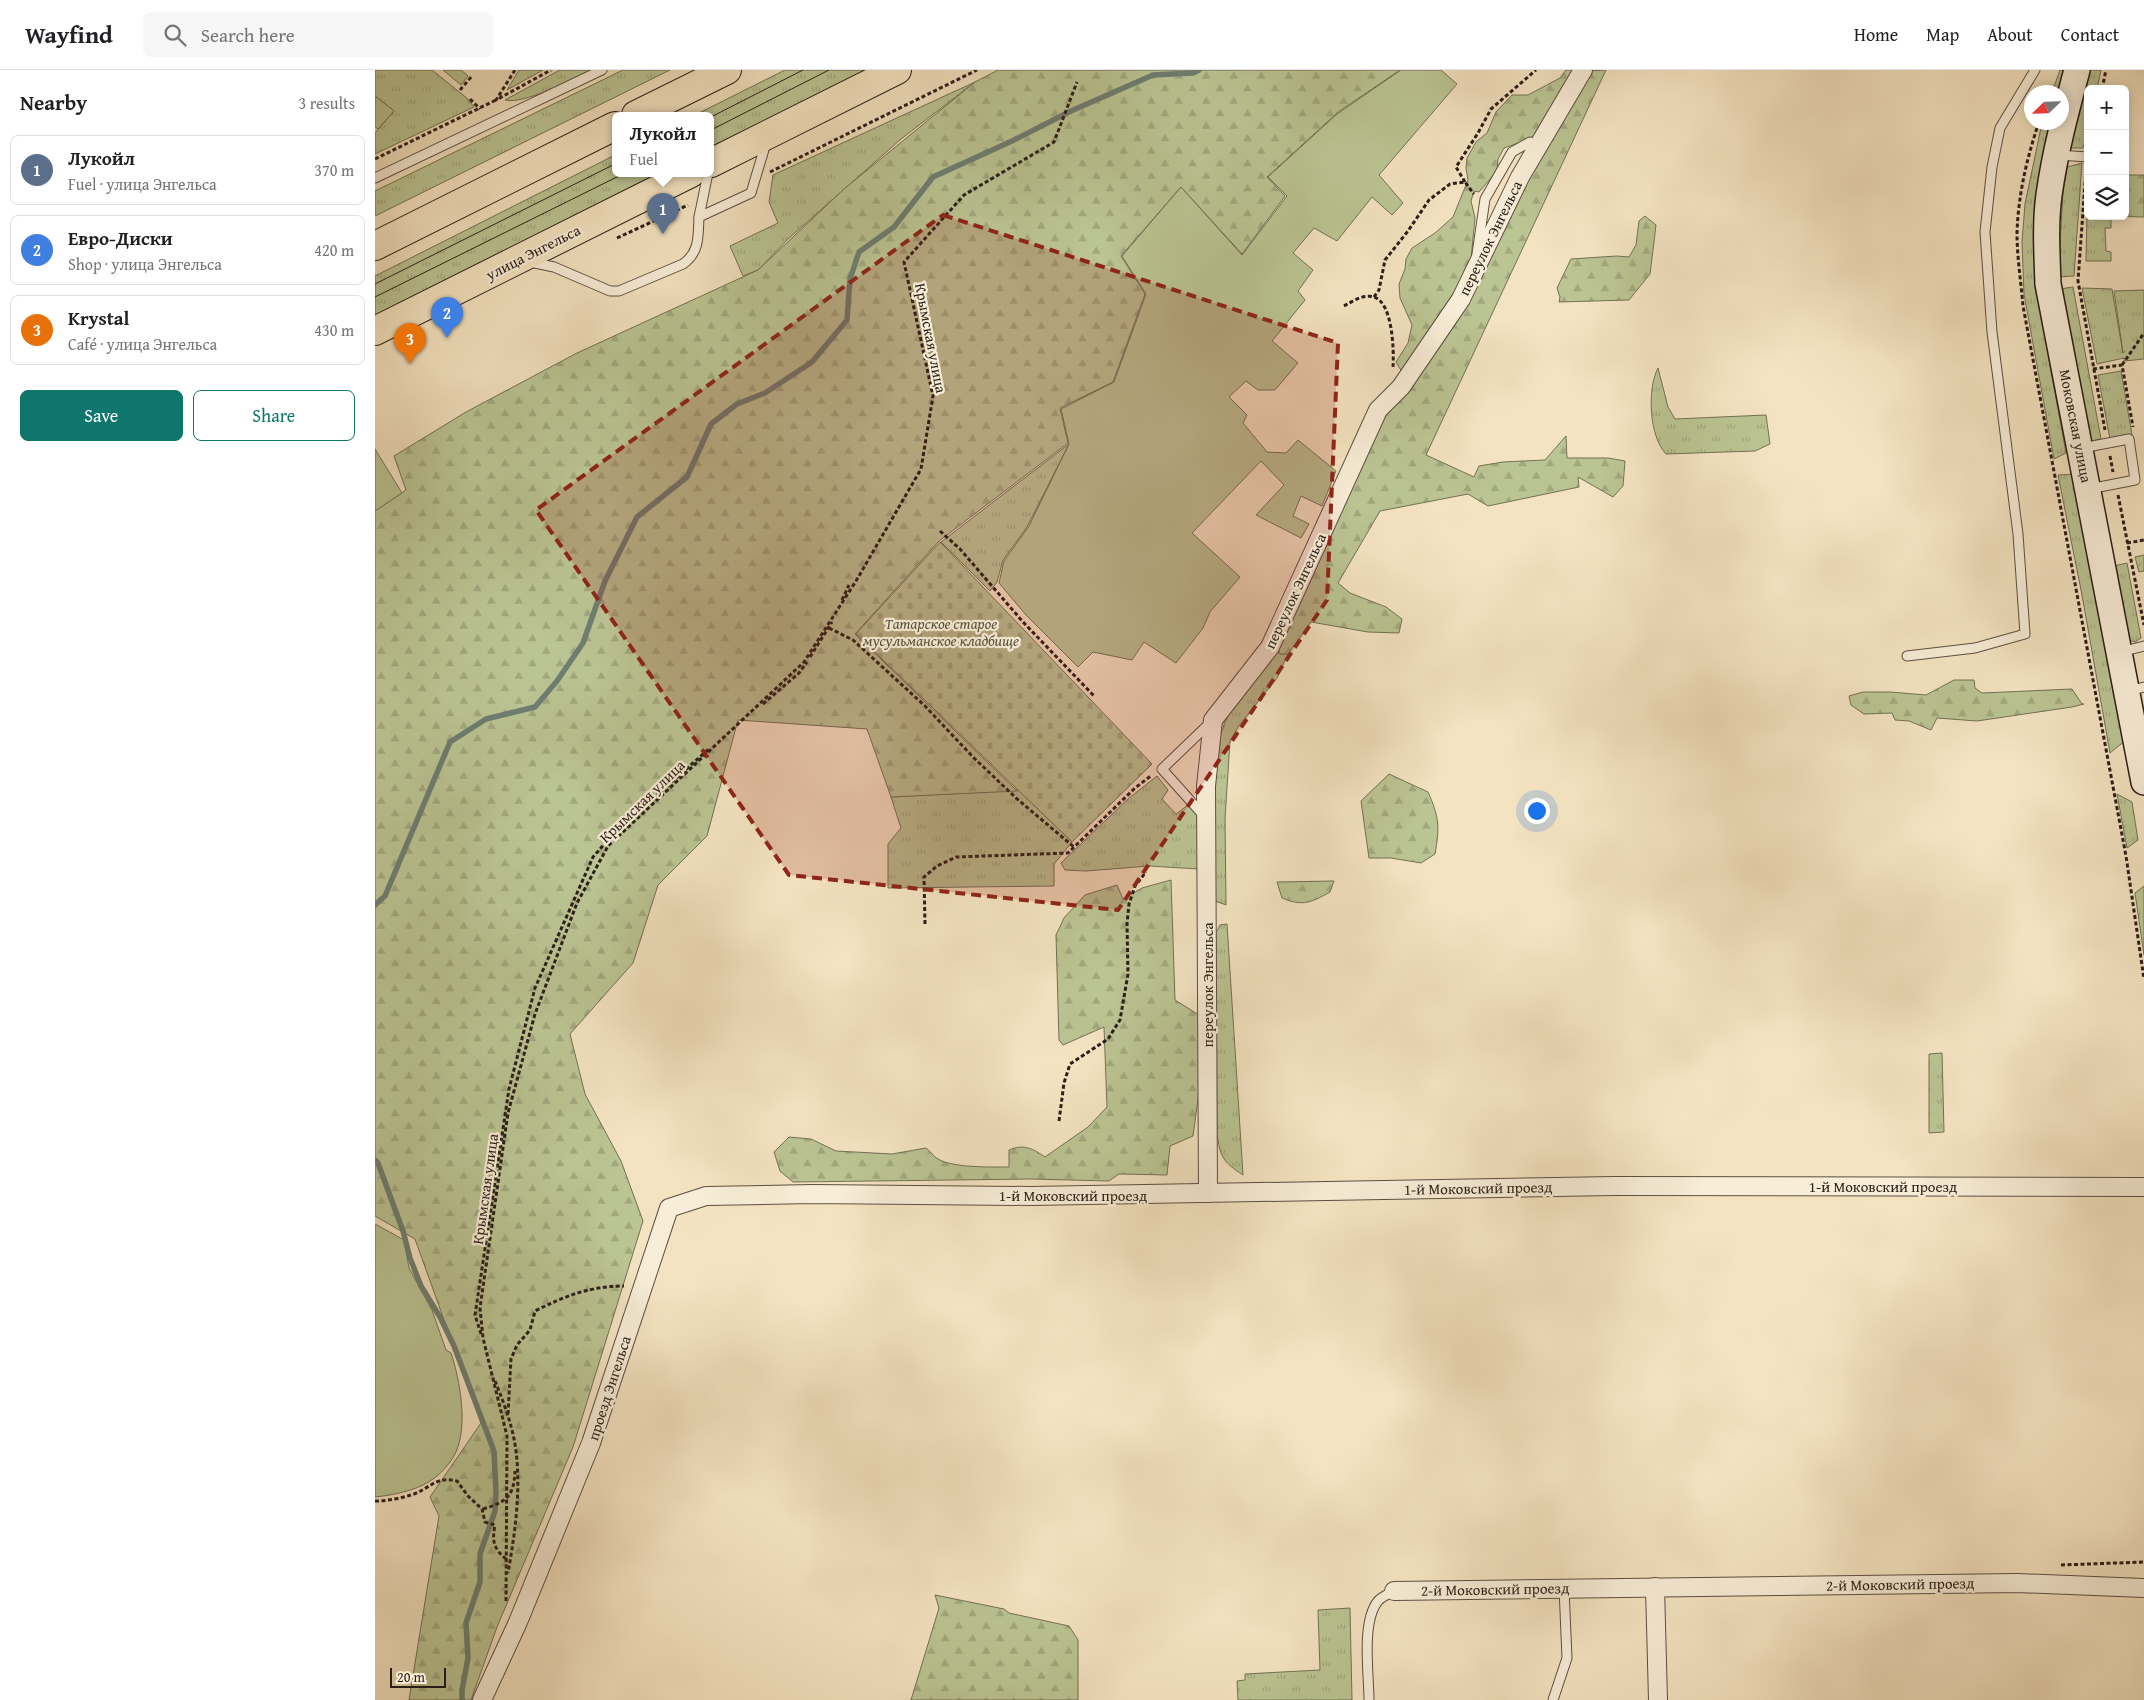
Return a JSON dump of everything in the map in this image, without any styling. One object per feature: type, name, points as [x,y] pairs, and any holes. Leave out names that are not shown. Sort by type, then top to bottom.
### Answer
[{"type":"main road","points":[[642,112],[727,70]]},
{"type":"main road","points":[[714,165],[768,134],[897,70]]},
{"type":"main road","points":[[375,246],[612,128]]},
{"type":"main road","name":"улица Энгельса","points":[[375,330],[683,177]]},
{"type":"street","name":"переулок Энгельса","points":[[1208,1193],[1206,786],[1213,720],[1270,647],[1378,410],[1401,387],[1461,299],[1520,177],[1583,70]]},
{"type":"street","name":"Моковская улица","points":[[2077,70],[2056,155],[2049,197],[2047,243],[2049,284],[2088,489],[2132,649],[2144,782]]},
{"type":"street","name":"1-й Моковский проезд","points":[[813,1194],[1031,1196],[1615,1186],[2144,1187]]},
{"type":"street","name":"проезд Энгельса","points":[[482,1700],[518,1622],[591,1443],[669,1208],[706,1196],[813,1194]]},
{"type":"street","name":"2-й Моковский проезд","points":[[1394,1591],[2017,1583],[2144,1588]]},
{"type":"street","points":[[1655,1587],[1658,1700]]},
{"type":"lane","points":[[375,178],[602,70]]},
{"type":"lane","points":[[1907,656],[1975,648],[2025,634],[2018,534],[1991,332],[1985,232],[1992,167],[2000,128],[2035,70]]},
{"type":"lane","points":[[699,217],[751,193],[768,134]]},
{"type":"lane","points":[[1472,276],[1485,199],[1513,152],[1530,142],[1537,148]]},
{"type":"lane","points":[[2056,155],[2084,157]]},
{"type":"lane","points":[[505,266],[525,262],[542,263],[555,266],[611,291],[619,292],[690,259],[698,243],[701,199],[708,177]]},
{"type":"lane","points":[[2081,448],[2129,439],[2135,480],[2088,489]]},
{"type":"lane","points":[[1206,818],[1162,769],[1213,720]]},
{"type":"lane","points":[[1553,1700],[1567,1658],[1564,1588]]},
{"type":"lane","points":[[1369,1700],[1368,1632],[1371,1613],[1379,1600],[1394,1591]]},
{"type":"path","points":[[496,100],[515,70]]},
{"type":"path","points":[[375,159],[479,109],[551,70]]},
{"type":"path","points":[[755,179],[977,70]]},
{"type":"path","points":[[1482,216],[1475,196],[1457,166],[1491,109],[1535,70]]},
{"type":"path","points":[[2103,85],[2106,70]]},
{"type":"path","points":[[460,90],[473,76]]},
{"type":"path","name":"Крымская улица","points":[[506,1602],[507,1436],[483,1338],[480,1308],[508,1113],[535,1014],[577,903],[608,846],[804,662],[856,581],[921,469],[933,396],[904,262],[964,195],[1054,142],[1077,82]]},
{"type":"path","points":[[470,99],[479,109]]},
{"type":"path","points":[[2037,130],[2021,195],[2017,232],[2023,306],[2126,856],[2144,979]]},
{"type":"path","points":[[2080,240],[2085,175]]},
{"type":"path","points":[[1374,297],[1379,290],[1385,260],[1429,200],[1450,184],[1465,182]]},
{"type":"path","points":[[615,239],[701,199]]},
{"type":"path","points":[[1344,306],[1359,298],[1374,297],[1381,303],[1390,324],[1394,344],[1390,399]]},
{"type":"path","points":[[2134,430],[2122,365],[2144,333]]},
{"type":"path","points":[[2093,369],[2122,365]]},
{"type":"path","points":[[940,531],[960,549],[1023,622],[1095,697]]},
{"type":"path","points":[[2127,543],[2144,540]]},
{"type":"path","points":[[518,1622],[508,1598],[507,1581],[518,1499],[516,1450],[508,1416],[475,1315],[509,1089],[535,988],[593,857],[614,833],[682,772],[799,674],[829,628],[849,585]]},
{"type":"path","points":[[829,628],[853,640],[925,706],[972,756],[1016,798],[1074,847]]},
{"type":"path","points":[[925,924],[924,877],[937,866],[957,857],[1068,853],[1135,788],[1162,769]]},
{"type":"path","points":[[1059,1121],[1064,1083],[1070,1064],[1108,1039],[1120,1020],[1128,974],[1127,924],[1129,904],[1135,886],[1146,872]]},
{"type":"path","points":[[508,1416],[511,1359],[517,1345],[530,1330],[535,1311],[559,1298],[592,1288],[643,1286]]},
{"type":"path","points":[[483,1509],[499,1504],[508,1498],[515,1483],[516,1450]]},
{"type":"path","points":[[375,1501],[415,1494],[445,1478],[457,1481],[468,1496],[483,1509],[485,1522],[495,1525],[493,1534],[495,1549],[510,1563]]},
{"type":"highlighted area","points":[[943,215],[1338,343],[1327,600],[1118,910],[789,875],[536,510]]},
{"type":"green space","points":[[375,70],[432,70],[468,99],[474,107],[375,154],[375,133],[394,111],[375,96]]},
{"type":"green space","points":[[443,70],[461,70],[468,76],[461,85]]},
{"type":"green space","points":[[519,70],[543,70],[507,90]]},
{"type":"green space","points":[[560,70],[591,70],[536,95],[513,101],[505,100]]},
{"type":"green space","points":[[623,70],[670,70],[375,216],[375,191]]},
{"type":"green space","points":[[785,70],[867,70],[714,146],[714,112],[701,112]]},
{"type":"green space","points":[[998,70],[1400,70],[1338,112],[1267,177],[1285,196],[1242,254],[1181,187],[1121,256],[1145,294],[1113,382],[1060,408],[1068,443],[939,541],[855,634],[1017,791],[891,797],[867,729],[738,720],[707,836],[658,885],[633,963],[570,1034],[585,1094],[621,1161],[643,1221],[573,1447],[497,1627],[471,1700],[409,1700],[439,1516],[430,1497],[481,1423],[415,1239],[375,1216],[375,511],[406,490],[394,456],[466,412],[577,353],[758,270],[844,189],[975,82]]},
{"type":"green space","points":[[1401,70],[1441,70],[1457,84],[1379,175],[1403,203],[1392,215],[1372,197],[1337,241],[1314,228],[1293,253],[1313,270],[1298,291],[1305,300],[1272,341],[1298,363],[1275,390],[1258,390],[1246,381],[1229,397],[1247,415],[1243,423],[1267,452],[1286,453],[1298,440],[1336,471],[1322,506],[1301,496],[1293,516],[1309,524],[1301,538],[1256,515],[1284,485],[1261,461],[1192,533],[1240,577],[1210,612],[1203,628],[1176,663],[1144,642],[1132,660],[1093,652],[1078,667],[1026,615],[999,583],[1004,561],[1029,526],[1069,444],[1061,409],[1114,382],[1146,294],[1122,256],[1181,187],[1242,255],[1287,196],[1268,177],[1337,114]]},
{"type":"green space","points":[[1566,70],[1578,70],[1533,138],[1504,148],[1498,159],[1497,171],[1479,192],[1474,191],[1471,201],[1475,218],[1471,259],[1456,293],[1402,372],[1396,362],[1408,343],[1412,325],[1400,298],[1399,284],[1405,269],[1406,259],[1412,248],[1435,233],[1453,217],[1468,180],[1467,158],[1476,142],[1487,133],[1496,112],[1512,95],[1528,95],[1560,78]]},
{"type":"green space","points":[[1606,70],[1426,455],[1474,477],[1479,466],[1503,462],[1545,460],[1566,436],[1567,458],[1608,458],[1625,461],[1623,486],[1613,497],[1578,477],[1579,487],[1488,506],[1468,494],[1380,511],[1338,583],[1350,593],[1386,607],[1402,619],[1399,633],[1368,632],[1311,622],[1288,654],[1280,654],[1276,643],[1317,566],[1330,532],[1385,412],[1402,398],[1587,71]]},
{"type":"green space","points":[[2060,70],[2065,70],[2061,85],[2055,85]]},
{"type":"green space","points":[[2090,70],[2101,70],[2098,85],[2086,85]]},
{"type":"green space","points":[[975,82],[901,139],[788,239],[758,270],[743,276],[730,246],[778,223],[769,202],[773,175]]},
{"type":"green space","points":[[2084,93],[2084,144],[2083,148],[2070,148]]},
{"type":"green space","points":[[375,96],[394,111],[378,129],[375,127]]},
{"type":"green space","points":[[2041,130],[2048,130],[2038,184],[2034,217],[2034,247],[2043,325],[2066,453],[2054,459],[2024,294],[2022,242],[2025,204]]},
{"type":"green space","points":[[612,157],[612,177],[653,177],[375,315],[375,276]]},
{"type":"green space","points":[[2082,163],[2074,276],[2058,277],[2063,192],[2067,167]]},
{"type":"green space","points":[[2129,175],[2144,175],[2144,217],[2129,217]]},
{"type":"green space","points":[[1645,216],[1656,225],[1650,274],[1629,300],[1559,302],[1560,297],[1557,288],[1571,259],[1629,257],[1636,245],[1639,221]]},
{"type":"green space","points":[[2087,220],[2111,220],[2111,228],[2105,228],[2106,251],[2111,252],[2111,261],[2086,261]]},
{"type":"green space","points":[[2073,287],[2101,439],[2088,442],[2060,289]]},
{"type":"green space","points":[[2082,288],[2112,289],[2123,353],[2114,291],[2144,290],[2144,359],[2124,361],[2124,358],[2097,364]]},
{"type":"green space","points":[[1658,368],[1668,407],[1675,419],[1766,415],[1770,444],[1755,451],[1666,454],[1656,436],[1651,412],[1652,388]]},
{"type":"green space","points":[[2121,371],[2132,435],[2110,439],[2098,375]]},
{"type":"green space","points":[[1069,444],[1027,527],[1003,560],[997,582],[990,591],[941,542]]},
{"type":"green space","points":[[375,449],[402,493],[375,511]]},
{"type":"green space","points":[[2075,474],[2126,740],[2110,753],[2082,595],[2058,475]]},
{"type":"green space","name":"Татарское старое мусульманское кладбище","points":[[940,542],[1152,764],[1072,842],[856,634]]},
{"type":"green space","points":[[2144,555],[2144,571],[2139,572],[2135,557]]},
{"type":"green space","points":[[2127,563],[2141,638],[2135,642],[2129,640],[2114,566]]},
{"type":"green space","points":[[1276,643],[1280,654],[1288,654],[1277,678],[1238,727],[1230,741],[1225,819],[1226,905],[1215,901],[1213,806],[1216,756],[1221,734],[1228,716]]},
{"type":"green space","points":[[1954,680],[1974,680],[1975,688],[1982,693],[2072,689],[2082,704],[2084,704],[1977,721],[1937,718],[1931,730],[1909,721],[1895,720],[1892,713],[1864,714],[1851,705],[1849,696],[1863,692],[1926,695]]},
{"type":"green space","points":[[1389,774],[1428,792],[1434,808],[1438,829],[1435,854],[1421,863],[1391,858],[1369,858],[1361,801]]},
{"type":"green space","points":[[1157,776],[1168,790],[1162,799],[1176,814],[1188,805],[1198,815],[1199,869],[1149,866],[1086,871],[1065,870],[1061,863],[1128,799]]},
{"type":"green space","points":[[1019,790],[1072,842],[1054,864],[1054,886],[888,888],[888,844],[901,828],[891,797]]},
{"type":"green space","points":[[2117,794],[2132,802],[2138,840],[2127,848]]},
{"type":"green space","points":[[1171,880],[1175,1000],[1199,1015],[1200,1084],[1193,1136],[1170,1146],[1167,1175],[1119,1174],[1109,1181],[1032,1179],[793,1182],[780,1171],[774,1152],[789,1137],[811,1139],[836,1151],[892,1154],[926,1148],[938,1159],[953,1164],[1009,1167],[1009,1150],[1023,1147],[1036,1151],[1045,1157],[1088,1127],[1107,1107],[1104,1027],[1063,1045],[1059,1040],[1056,935],[1064,918],[1085,895],[1117,885],[1123,899],[1142,888]]},
{"type":"green space","points":[[1334,881],[1330,892],[1312,901],[1302,903],[1282,898],[1277,882]]},
{"type":"green space","points":[[2144,886],[2144,955],[2135,893]]},
{"type":"green space","points":[[1227,924],[1243,1175],[1224,1158],[1221,1153],[1217,1133],[1216,933],[1220,925]]},
{"type":"green space","points":[[1942,1053],[1944,1132],[1929,1133],[1929,1054]]},
{"type":"green space","points":[[375,1224],[404,1240],[409,1268],[432,1310],[446,1350],[451,1353],[460,1389],[462,1429],[456,1452],[441,1472],[430,1481],[411,1490],[375,1497]]},
{"type":"green space","points":[[935,1595],[1004,1609],[1009,1613],[1069,1626],[1078,1640],[1078,1700],[911,1700],[939,1608]]},
{"type":"green space","points":[[1350,1608],[1352,1700],[1238,1700],[1237,1681],[1245,1680],[1245,1674],[1320,1670],[1318,1610]]},
{"type":"waterway","points":[[375,905],[385,896],[450,742],[486,719],[535,707],[557,681],[583,643],[605,581],[637,517],[687,477],[711,424],[737,404],[765,393],[812,362],[847,320],[850,279],[859,252],[894,227],[933,177],[1012,141],[1071,111],[1153,75],[1193,73],[1199,70]]},
{"type":"waterway","points":[[375,1160],[378,1163],[403,1231],[410,1258],[421,1286],[440,1317],[454,1346],[494,1451],[495,1511],[480,1554],[480,1582],[466,1623],[468,1658],[462,1700]]},
{"type":"tram line","points":[[714,115],[803,70]]},
{"type":"tram line","points":[[714,128],[829,70]]},
{"type":"tram line","points":[[375,284],[612,166]]},
{"type":"tram line","points":[[375,297],[617,177]]},
{"type":"place","name":"Лукойл","points":[[663,234]]},
{"type":"place","name":"Евро-Диски","points":[[447,338]]},
{"type":"place","name":"Krystal","points":[[410,364]]}]
